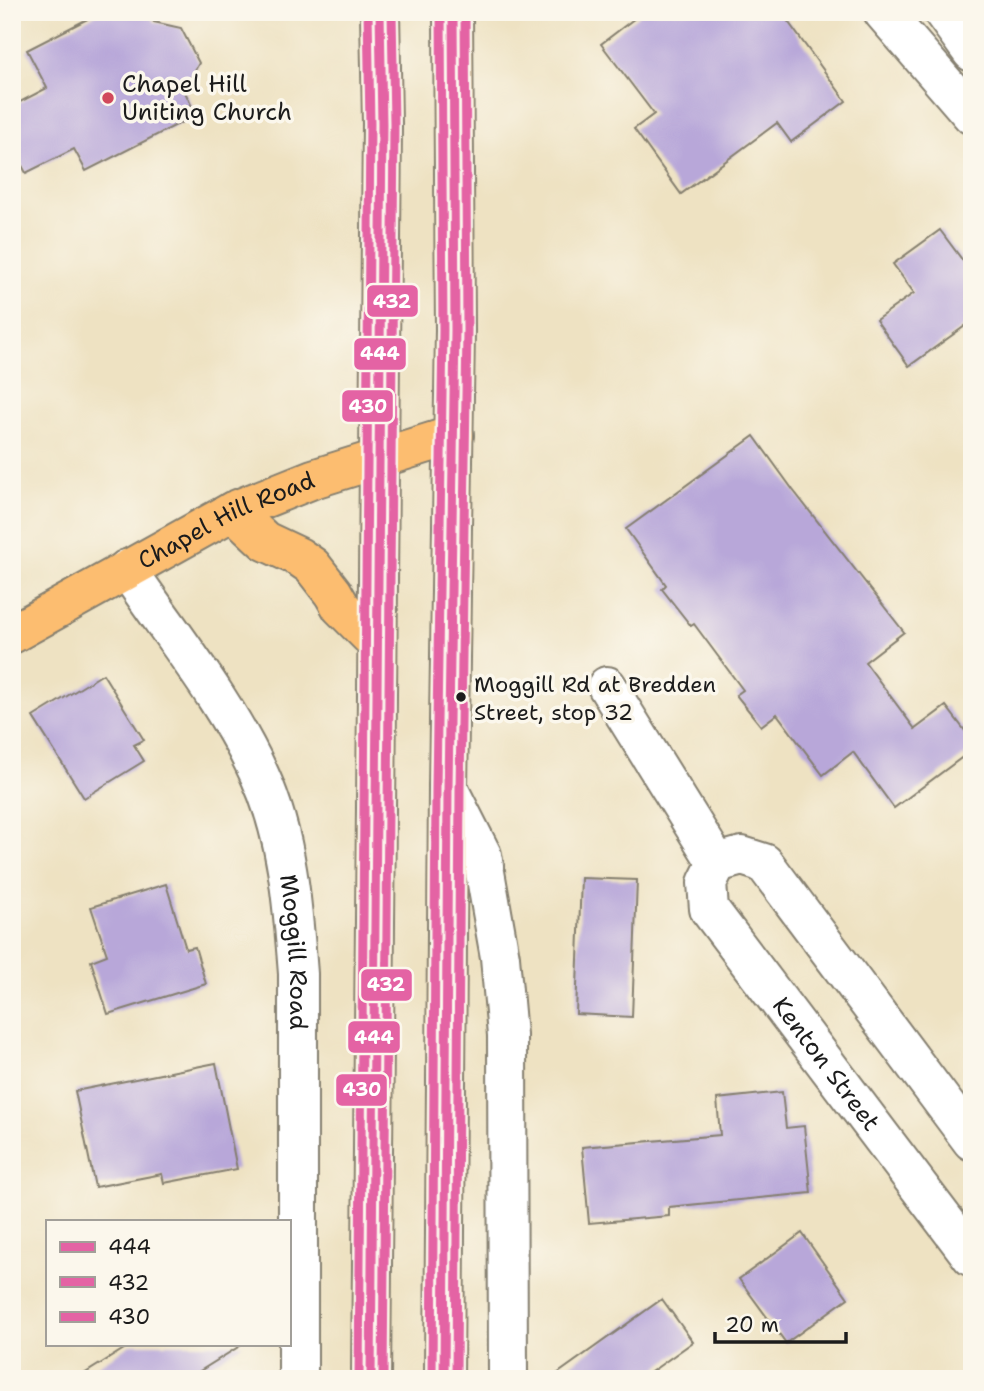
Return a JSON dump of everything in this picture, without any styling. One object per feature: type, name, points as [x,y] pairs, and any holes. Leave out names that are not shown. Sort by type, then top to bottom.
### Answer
[{"type":"main road","points":[[371,1379],[382,110],[380,12]]},
{"type":"main road","points":[[444,1379],[454,435],[453,12]]},
{"type":"main road","name":"Chapel Hill Road","points":[[12,634],[233,511],[282,490],[454,435]]},
{"type":"main road","points":[[233,511],[265,541],[312,566],[334,593],[341,607],[377,643]]},
{"type":"street","points":[[883,12],[972,115]]},
{"type":"street","points":[[943,12],[972,52]]},
{"type":"street","name":"Moggill Road","points":[[127,569],[220,703],[260,776],[280,834],[293,907],[298,974],[298,1379]]},
{"type":"street","points":[[607,686],[717,863],[742,856],[764,863],[972,1141]]},
{"type":"street","points":[[449,788],[482,855],[500,957],[507,1035],[508,1379]]},
{"type":"street","name":"Kenton Street","points":[[717,863],[707,883],[709,909],[972,1257]]},
{"type":"building","name":"Chapel Hill Uniting Church","points":[[101,12],[147,12],[154,22],[181,28],[199,63],[184,90],[196,115],[86,171],[74,149],[26,173],[12,147],[12,106],[47,88],[27,50]]},
{"type":"building","points":[[643,12],[781,12],[846,101],[791,142],[777,123],[681,194],[634,129],[654,114],[601,44]]},
{"type":"building","points":[[940,230],[972,273],[972,321],[909,366],[876,320],[914,293],[893,264]]},
{"type":"building","points":[[754,436],[904,632],[865,662],[915,729],[946,706],[972,740],[972,750],[894,808],[853,752],[823,775],[777,714],[761,726],[736,695],[743,690],[694,624],[691,626],[662,589],[666,585],[626,529]]},
{"type":"building","points":[[103,674],[144,740],[134,745],[144,761],[84,798],[33,717]]},
{"type":"building","points":[[581,878],[637,880],[632,1017],[576,1014]]},
{"type":"building","points":[[166,884],[186,949],[195,947],[206,984],[108,1014],[91,961],[107,955],[91,907]]},
{"type":"building","points":[[216,1063],[237,1169],[164,1183],[162,1174],[95,1187],[75,1091]]},
{"type":"building","points":[[782,1092],[786,1128],[804,1126],[811,1193],[669,1207],[669,1216],[589,1223],[582,1147],[720,1135],[717,1099]]},
{"type":"building","points":[[802,1233],[848,1298],[786,1343],[739,1279]]},
{"type":"building","points":[[662,1299],[693,1342],[641,1379],[550,1379]]},
{"type":"building","points":[[129,1346],[240,1346],[187,1379],[76,1379]]},
{"type":"transit line","name":"430","points":[[359,1379],[370,124],[368,12]]},
{"type":"transit line","name":"444","points":[[371,1379],[382,124],[380,12]]},
{"type":"transit line","name":"432","points":[[383,1379],[394,124],[392,12]]},
{"type":"transit line","name":"430","points":[[432,1379],[436,788],[443,330],[441,12]]},
{"type":"transit line","name":"444","points":[[444,1379],[448,788],[455,330],[453,12]]},
{"type":"transit line","name":"432","points":[[456,1379],[460,788],[467,330],[465,12]]},
{"type":"place","name":"Chapel Hill Uniting Church","points":[[108,98]]},
{"type":"place","name":"Moggill Rd at Bredden Street, stop 32","points":[[461,697]]}]
